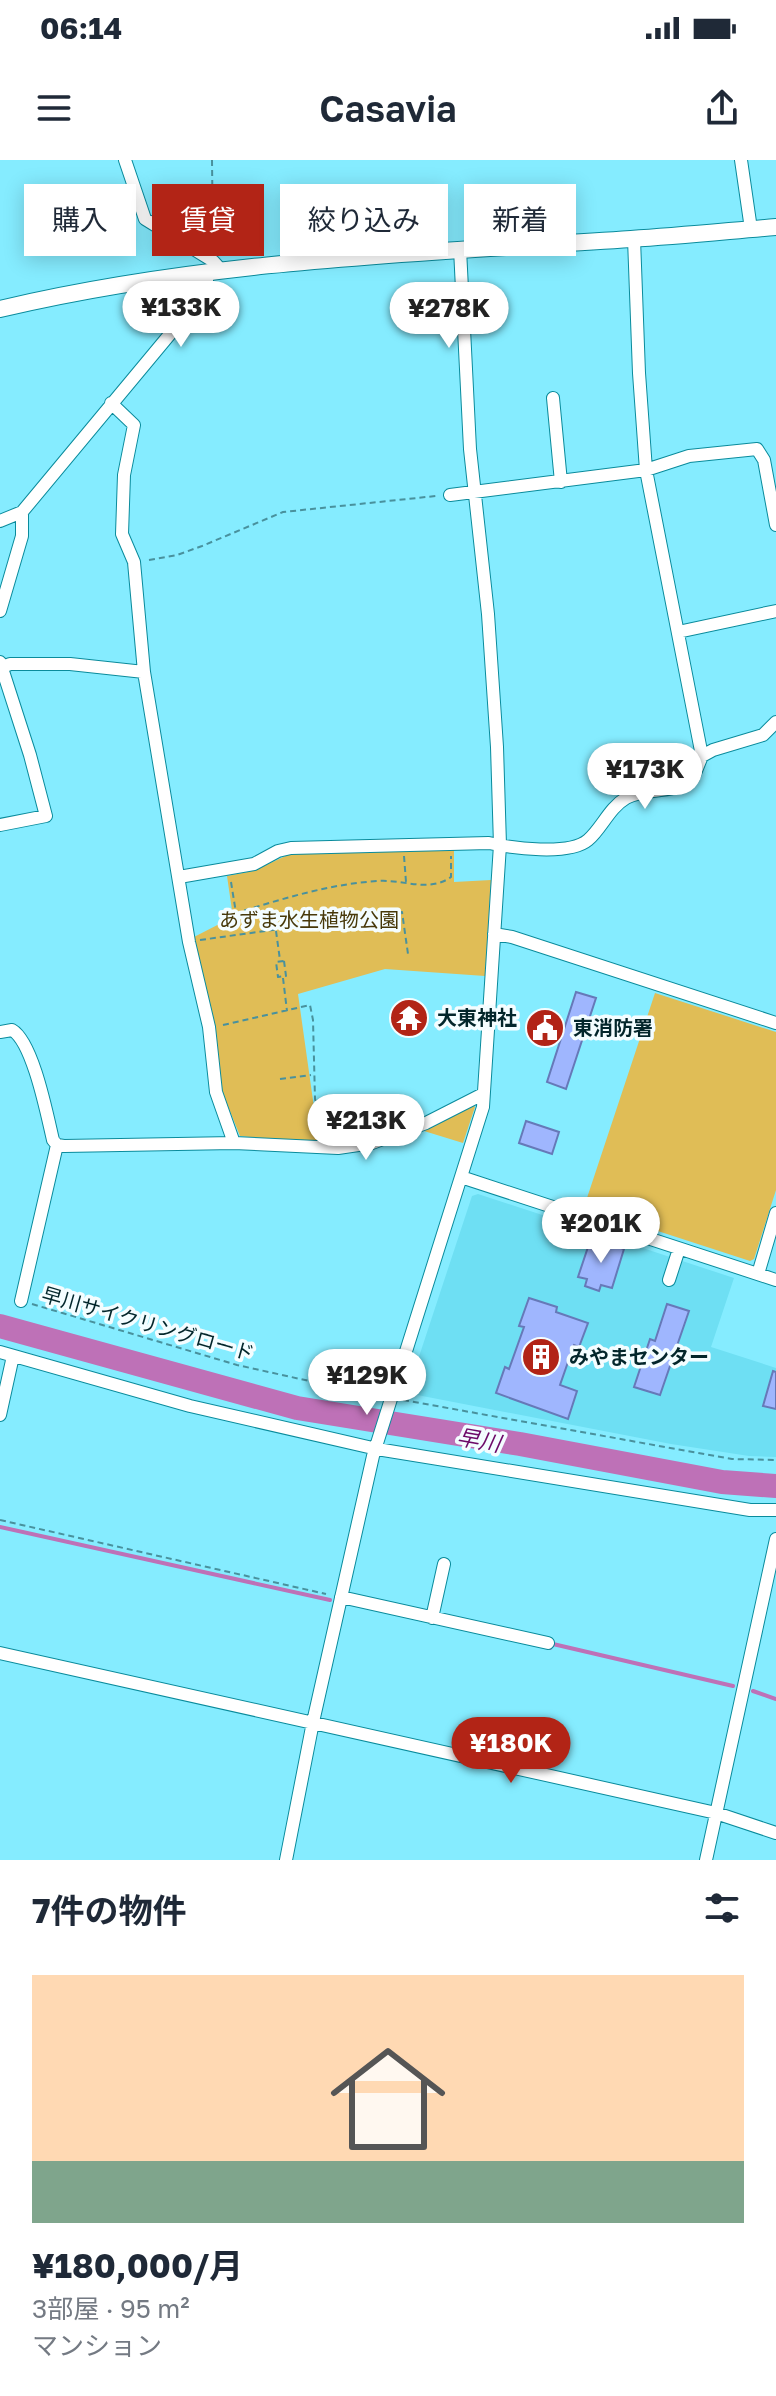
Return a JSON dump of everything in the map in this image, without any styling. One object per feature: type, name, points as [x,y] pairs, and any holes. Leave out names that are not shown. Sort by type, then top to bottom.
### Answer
[{"type":"main road","points":[[0,309],[215,269],[776,227]]},
{"type":"street","points":[[0,521],[22,512],[205,292],[215,269],[145,219],[125,160]]},
{"type":"street","points":[[741,160],[751,229]]},
{"type":"street","points":[[179,877],[254,864],[278,851],[291,848],[489,843],[510,848],[567,847],[584,843],[614,807],[626,798],[678,788],[693,778],[702,756],[646,470],[634,239]]},
{"type":"street","points":[[286,1860],[313,1722],[378,1445],[481,1114],[500,845],[497,747],[488,614],[470,449],[460,249]]},
{"type":"street","points":[[553,398],[561,482]]},
{"type":"street","points":[[111,403],[134,425],[124,475],[121,527],[134,562],[144,672],[189,942],[209,1027],[216,1092],[234,1143]]},
{"type":"street","points":[[450,495],[660,468],[689,456],[757,449],[764,460],[776,525]]},
{"type":"street","points":[[0,611],[22,536],[22,512]]},
{"type":"street","points":[[678,632],[776,611]]},
{"type":"street","points":[[0,825],[46,816],[1,664],[70,664],[144,672]]},
{"type":"street","points":[[702,756],[763,735],[776,722]]},
{"type":"street","points":[[494,934],[512,937],[776,1023]]},
{"type":"street","points":[[0,1032],[12,1030],[20,1036],[32,1063],[57,1145],[21,1301]]},
{"type":"street","points":[[57,1145],[234,1143],[338,1148],[372,1143],[426,1123],[483,1094]]},
{"type":"street","points":[[461,1177],[776,1280]]},
{"type":"street","points":[[758,1274],[776,1213]]},
{"type":"street","points":[[669,1280],[679,1249]]},
{"type":"street","points":[[0,1352],[190,1406],[378,1445],[750,1510],[776,1510]]},
{"type":"street","points":[[0,1415],[13,1356]]},
{"type":"street","points":[[706,1860],[776,1539]]},
{"type":"street","points":[[432,1618],[444,1564]]},
{"type":"street","points":[[341,1597],[548,1643]]},
{"type":"street","points":[[0,1653],[716,1813],[776,1833]]},
{"type":"path","points":[[212,160],[215,269]]},
{"type":"path","points":[[134,562],[177,555],[283,512],[450,495]]},
{"type":"path","points":[[230,878],[236,913],[316,891],[370,882],[420,886],[446,881],[451,877],[451,851]]},
{"type":"path","points":[[404,852],[406,883]]},
{"type":"path","points":[[189,942],[402,912],[408,954]]},
{"type":"path","points":[[275,930],[280,962],[276,962],[278,977],[283,977],[287,1011]]},
{"type":"path","points":[[217,1027],[310,1005],[315,1099],[327,1138],[322,1147]]},
{"type":"path","points":[[280,1079],[313,1075]]},
{"type":"path","name":"早川サイクリングロード","points":[[21,1301],[237,1365],[391,1400],[732,1459],[776,1460]]},
{"type":"path","points":[[0,1520],[341,1597]]},
{"type":"shaded area","points":[[478,1194],[734,1278],[711,1347],[776,1368],[776,1457],[671,1444],[407,1393],[472,1196]]},
{"type":"green space","name":"あずま水生植物公園","points":[[454,848],[454,882],[491,880],[485,976],[385,969],[298,994],[319,1143],[240,1136],[221,1089],[216,1032],[194,937],[233,917],[227,876],[253,871],[292,853]]},
{"type":"green space","points":[[655,993],[776,1032],[776,1190],[754,1259],[750,1261],[584,1207]]},
{"type":"green space","points":[[473,1103],[475,1107],[463,1143],[424,1131]]},
{"type":"building","points":[[576,992],[596,998],[566,1089],[547,1082]]},
{"type":"building","points":[[526,1121],[559,1132],[552,1154],[519,1143]]},
{"type":"building","points":[[591,1238],[624,1249],[612,1288],[601,1285],[599,1291],[585,1286],[587,1279],[578,1277]]},
{"type":"building","name":"みやまセンター","points":[[529,1298],[557,1307],[556,1312],[588,1323],[579,1347],[574,1345],[560,1385],[577,1391],[568,1419],[496,1393],[505,1367],[509,1369],[524,1327],[519,1326]]},
{"type":"building","points":[[667,1304],[689,1311],[660,1395],[634,1387],[650,1339],[655,1341]]},
{"type":"building","points":[[773,1371],[776,1372],[776,1409],[763,1406]]},
{"type":"waterway","name":"早川","points":[[0,1326],[297,1408],[520,1444],[722,1482],[776,1486]]},
{"type":"waterway","points":[[0,1527],[330,1600]]},
{"type":"waterway","points":[[550,1648],[553,1644],[733,1686]]},
{"type":"waterway","points":[[753,1691],[776,1699]]},
{"type":"place","name":"大東神社","points":[[409,1018]]},
{"type":"place","name":"東消防署","points":[[545,1028]]},
{"type":"place","name":"みやまセンター","points":[[541,1357]]}]
